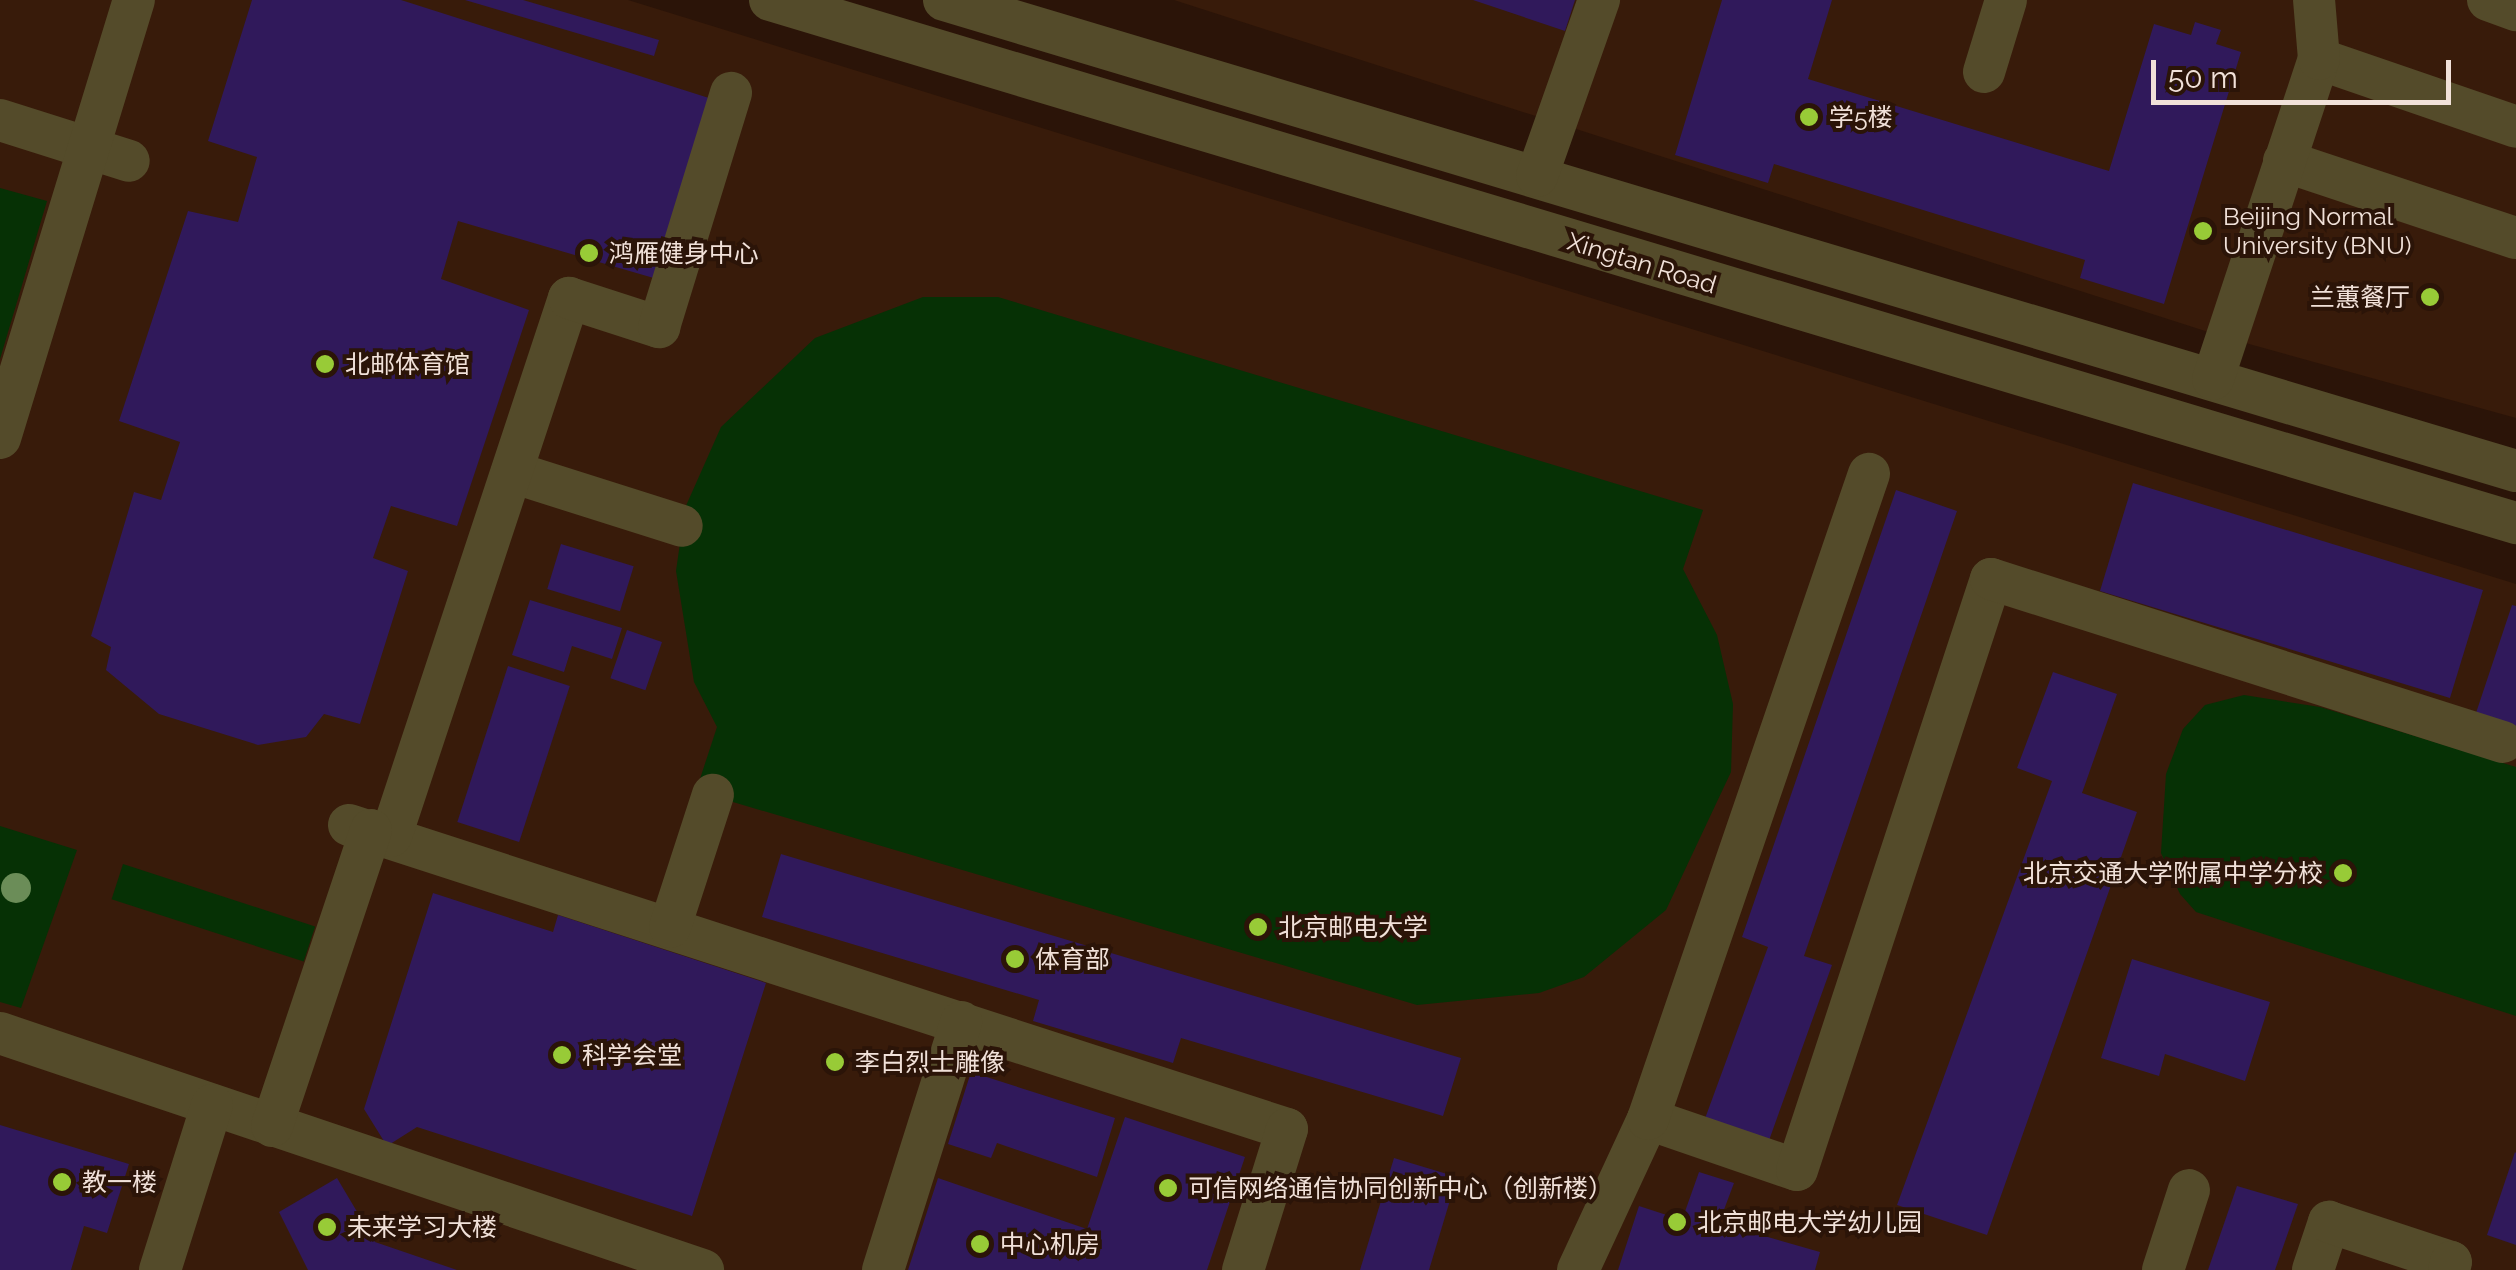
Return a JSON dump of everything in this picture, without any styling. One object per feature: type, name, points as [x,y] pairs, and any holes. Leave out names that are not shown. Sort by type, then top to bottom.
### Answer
[{"type":"street","points":[[0,438],[134,0]]},
{"type":"street","name":"Xingtan Road","points":[[770,0],[2516,523]]},
{"type":"street","name":"Xingtan Road","points":[[944,0],[2516,470]]},
{"type":"street","points":[[1537,176],[1600,0]]},
{"type":"street","points":[[1984,72],[2006,0]]},
{"type":"street","points":[[2213,379],[2319,59],[2314,0]]},
{"type":"street","points":[[2488,0],[2516,10]]},
{"type":"street","points":[[2319,59],[2516,127]]},
{"type":"street","points":[[160,1270],[245,1106],[371,830],[512,472],[569,298],[658,327],[731,93]]},
{"type":"street","points":[[0,120],[129,161]]},
{"type":"street","points":[[2284,161],[2516,238]]},
{"type":"street","points":[[512,472],[682,526]]},
{"type":"street","points":[[1578,1270],[1648,1119],[1869,474]]},
{"type":"street","points":[[1648,1119],[1797,1170],[1991,579],[2503,742]]},
{"type":"street","points":[[670,927],[714,796]]},
{"type":"street","points":[[371,830],[1288,1129],[1243,1270]]},
{"type":"street","points":[[883,1270],[961,1022]]},
{"type":"street","points":[[0,1034],[245,1106],[703,1270]]},
{"type":"street","points":[[2163,1270],[2189,1190]]},
{"type":"street","points":[[2313,1270],[2329,1222],[2452,1262],[2449,1270]]},
{"type":"shaded area","name":"北京邮电大学","points":[[0,0],[628,0],[2516,584],[2516,1270],[0,1270]]},
{"type":"shaded area","name":"Beijing Normal University (BNU)","points":[[1174,0],[2516,0],[2516,418],[2224,337]]},
{"type":"green space","points":[[0,188],[47,201],[0,359]]},
{"type":"green space","points":[[923,297],[998,297],[1703,510],[1683,569],[1717,635],[1733,704],[1731,772],[1666,910],[1584,977],[1539,993],[1417,1005],[696,791],[717,727],[694,682],[676,571],[685,508],[721,427],[815,338]]},
{"type":"green space","name":"北京交通大学附属中学分校","points":[[2244,695],[2320,707],[2516,767],[2516,1016],[2196,912],[2180,894],[2161,853],[2166,774],[2183,729],[2205,705]]},
{"type":"green space","points":[[0,826],[77,850],[21,1008],[0,1002]]},
{"type":"green space","points":[[123,864],[315,926],[304,962],[112,899]]},
{"type":"building","name":"北邮体育馆","points":[[252,0],[401,0],[712,99],[657,279],[458,221],[441,279],[529,310],[457,526],[391,506],[373,558],[408,571],[360,724],[324,714],[306,737],[258,745],[159,714],[106,670],[111,647],[91,636],[134,492],[161,500],[180,442],[119,421],[188,211],[238,222],[257,157],[208,141]]},
{"type":"building","points":[[465,0],[523,0],[659,40],[654,56]]},
{"type":"building","points":[[1473,0],[1575,0],[1565,31]]},
{"type":"building","name":"学5楼","points":[[1722,0],[1832,0],[1808,79],[2109,171],[2154,24],[2191,35],[2195,22],[2221,30],[2216,44],[2241,52],[2164,304],[2080,278],[2085,260],[1774,164],[1768,183],[1675,155]]},
{"type":"building","points":[[2133,483],[2483,590],[2450,698],[2100,591]]},
{"type":"building","points":[[1896,490],[1957,511],[1804,956],[1832,965],[1767,1146],[1703,1124],[1768,947],[1742,937]]},
{"type":"building","points":[[561,544],[634,566],[620,611],[547,589]]},
{"type":"building","points":[[530,600],[622,628],[612,659],[572,646],[564,672],[512,655]]},
{"type":"building","points":[[2512,605],[2516,606],[2516,727],[2476,713]]},
{"type":"building","points":[[627,630],[662,642],[645,690],[610,678]]},
{"type":"building","points":[[508,666],[570,686],[519,842],[457,822]]},
{"type":"building","name":"北京交通大学附属中学分校","points":[[2053,672],[2117,694],[2082,793],[2137,812],[1987,1235],[1897,1205],[2052,781],[2017,768]]},
{"type":"building","name":"体育部","points":[[781,854],[1461,1058],[1443,1116],[1181,1038],[1173,1063],[1033,1021],[1039,1000],[762,917]]},
{"type":"building","name":"科学会堂","points":[[433,893],[553,932],[558,915],[766,983],[692,1216],[417,1127],[387,1146],[364,1109]]},
{"type":"building","name":"北京交通大学附属中学分校","points":[[2132,959],[2270,1002],[2245,1081],[2165,1054],[2159,1076],[2101,1058]]},
{"type":"building","points":[[971,1072],[1115,1118],[1097,1177],[997,1143],[991,1158],[948,1144]]},
{"type":"building","name":"可信网络通信协同创新中心（创新楼）","points":[[1125,1117],[1245,1157],[1207,1270],[908,1270],[938,1178],[1087,1229]]},
{"type":"building","name":"教一楼","points":[[0,1125],[129,1164],[107,1233],[84,1226],[71,1270],[0,1270]]},
{"type":"building","points":[[2516,1153],[2516,1245],[2487,1235]]},
{"type":"building","points":[[1394,1158],[1457,1177],[1429,1270],[1360,1270]]},
{"type":"building","name":"北京邮电大学幼儿园","points":[[1699,1172],[1734,1183],[1719,1223],[1820,1252],[1815,1270],[1618,1270],[1639,1206],[1682,1220]]},
{"type":"building","name":"未来学习大楼","points":[[337,1178],[375,1242],[457,1270],[308,1270],[279,1212]]},
{"type":"building","points":[[2237,1186],[2298,1204],[2275,1270],[2208,1270]]},
{"type":"place","name":"学5楼","points":[[1809,117]]},
{"type":"place","name":"Beijing Normal University (BNU)","points":[[2203,231]]},
{"type":"place","name":"鸿雁健身中心","points":[[589,253]]},
{"type":"place","name":"兰蕙餐厅","points":[[2430,297]]},
{"type":"place","name":"北邮体育馆","points":[[325,364]]},
{"type":"place","name":"北京交通大学附属中学分校","points":[[2343,873]]},
{"type":"place","name":"北京邮电大学","points":[[1258,927]]},
{"type":"place","name":"体育部","points":[[1015,959]]},
{"type":"place","name":"科学会堂","points":[[562,1055]]},
{"type":"place","name":"李白烈士雕像","points":[[835,1062]]},
{"type":"place","name":"教一楼","points":[[62,1182]]},
{"type":"place","name":"可信网络通信协同创新中心（创新楼）","points":[[1168,1188]]},
{"type":"place","name":"北京邮电大学幼儿园","points":[[1677,1222]]},
{"type":"place","name":"未来学习大楼","points":[[327,1227]]},
{"type":"place","name":"中心机房","points":[[980,1244]]}]
